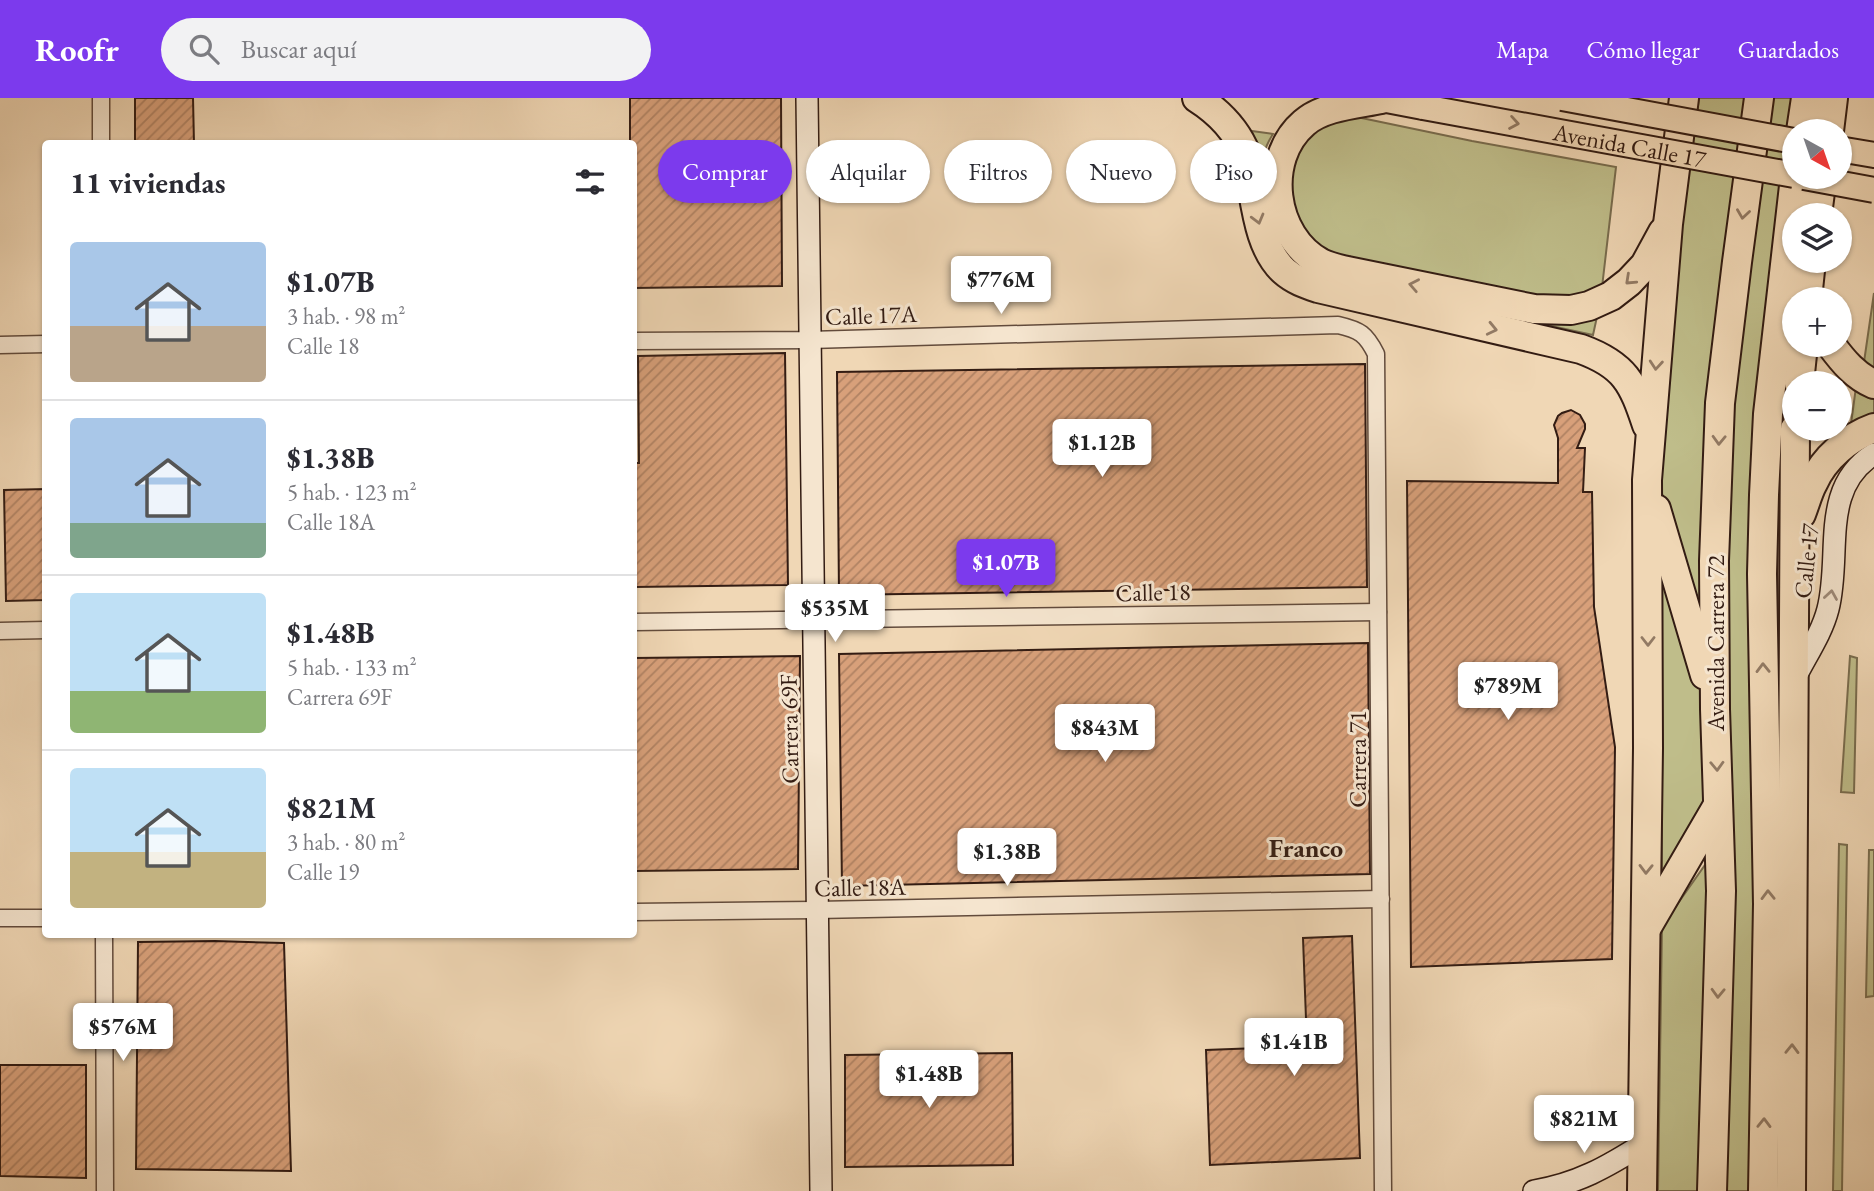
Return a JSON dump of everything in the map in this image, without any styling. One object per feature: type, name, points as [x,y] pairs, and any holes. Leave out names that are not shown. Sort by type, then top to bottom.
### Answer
[{"type":"highway","points":[[1197,98],[1228,122],[1246,156],[1261,229],[1267,246],[1283,271],[1300,282],[1318,288],[1599,355],[1625,375],[1638,397],[1650,434]]},
{"type":"highway","points":[[1379,98],[1325,111],[1306,121],[1291,136],[1283,152],[1277,180],[1282,211],[1289,231],[1302,248],[1321,263],[1347,271],[1534,309],[1571,310],[1589,306],[1611,296],[1629,282],[1645,265],[1668,224]]},
{"type":"highway","points":[[1642,1191],[1648,748],[1647,480],[1668,224],[1684,98]]},
{"type":"highway","name":"Avenida Carrera 72","points":[[1712,1191],[1721,891],[1715,709],[1714,561],[1720,403],[1759,98]]},
{"type":"highway","points":[[1803,119],[1806,98]]},
{"type":"highway","points":[[1830,119],[1833,98]]},
{"type":"highway","name":"Avenida Carrera 72","points":[[1763,1191],[1768,904],[1763,495],[1768,414],[1793,189]]},
{"type":"highway","points":[[1841,357],[1856,374],[1874,384]]},
{"type":"highway","points":[[1794,533],[1813,482],[1821,469],[1837,450],[1874,428]]},
{"type":"highway","points":[[1791,1191],[1795,441]]},
{"type":"highway","points":[[1647,480],[1715,709]]},
{"type":"highway","points":[[1765,780],[1793,863]]},
{"type":"highway","points":[[1646,929],[1718,805]]},
{"type":"main road","name":"Avenida Calle 17","points":[[1379,98],[1782,174]]},
{"type":"main road","name":"Avenida Calle 17","points":[[1562,98],[1782,139]]},
{"type":"main road","points":[[1852,151],[1874,155]]},
{"type":"main road","points":[[1852,186],[1874,190]]},
{"type":"street","points":[[101,98],[101,140]]},
{"type":"street","name":"Carrera 69F","points":[[807,98],[821,1191]]},
{"type":"street","name":"Calle 17A","points":[[637,341],[810,340],[1338,325],[1361,332]]},
{"type":"street","name":"Carrera 71","points":[[1361,332],[1376,354],[1383,1191]]},
{"type":"street","points":[[0,345],[42,344]]},
{"type":"street","name":"Calle 17","points":[[1794,679],[1828,611],[1839,499],[1843,487],[1864,460],[1874,454]]},
{"type":"street","name":"Calle 18","points":[[637,622],[1378,612]]},
{"type":"street","points":[[0,631],[42,631]]},
{"type":"street","name":"Calle 18A","points":[[637,912],[817,911],[1381,899]]},
{"type":"street","points":[[0,918],[42,918]]},
{"type":"street","points":[[104,938],[105,1191]]},
{"type":"street","points":[[1534,1191],[1585,1178],[1643,1144]]},
{"type":"shaded area","points":[[1699,98],[1751,98],[1706,642],[1658,480],[1680,240]]},
{"type":"shaded area","points":[[1771,98],[1797,98],[1794,119],[1782,119],[1784,189],[1779,222],[1753,1191],[1724,1191],[1725,675],[1731,406]]},
{"type":"shaded area","points":[[1352,116],[1616,167],[1601,296],[1556,303],[1337,256],[1315,245],[1301,228],[1288,202],[1292,159],[1306,139],[1327,120]]},
{"type":"shaded area","points":[[1252,131],[1273,134],[1270,140],[1254,140]]},
{"type":"shaded area","points":[[1264,203],[1271,203],[1278,228],[1291,246],[1307,260],[1337,274],[1568,322],[1584,319],[1598,312],[1593,335],[1323,275],[1294,258],[1278,241],[1267,220]]},
{"type":"shaded area","points":[[1874,293],[1874,374],[1863,369]]},
{"type":"shaded area","points":[[1856,387],[1874,395],[1874,420],[1852,430]]},
{"type":"shaded area","points":[[1661,576],[1710,709],[1704,806],[1662,888]]},
{"type":"shaded area","points":[[1850,656],[1857,658],[1854,793],[1841,792]]},
{"type":"shaded area","points":[[1839,844],[1847,845],[1842,1191],[1833,1191]]},
{"type":"shaded area","points":[[1869,850],[1874,850],[1874,996],[1866,997]]},
{"type":"shaded area","points":[[1712,855],[1706,1191],[1658,1191],[1662,926]]},
{"type":"building","points":[[135,98],[193,98],[194,140],[135,140]]},
{"type":"building","points":[[630,98],[781,98],[781,140],[658,140],[658,203],[782,203],[782,286],[637,288],[637,140],[630,140]]},
{"type":"building","points":[[785,353],[788,585],[637,587],[638,356]]},
{"type":"building","points":[[1365,364],[1367,587],[839,595],[837,372]]},
{"type":"building","points":[[1571,410],[1580,415],[1585,424],[1577,448],[1585,448],[1583,492],[1592,492],[1594,607],[1615,747],[1612,959],[1411,967],[1407,481],[1558,483],[1558,438],[1554,425],[1558,416]]},
{"type":"building","points":[[42,489],[42,600],[6,601],[4,490]]},
{"type":"building","points":[[1368,643],[1370,874],[842,886],[839,654]]},
{"type":"building","points":[[800,656],[798,869],[637,871],[637,658]]},
{"type":"building","points":[[1352,936],[1360,1158],[1210,1165],[1206,1050],[1307,1046],[1303,938]]},
{"type":"building","points":[[138,942],[284,943],[291,1171],[136,1169]]},
{"type":"building","points":[[1012,1053],[1013,1165],[845,1167],[845,1055]]},
{"type":"building","points":[[0,1065],[86,1065],[86,1178],[0,1176]]},
{"type":"district","name":"Franco","points":[[1306,848]]}]
